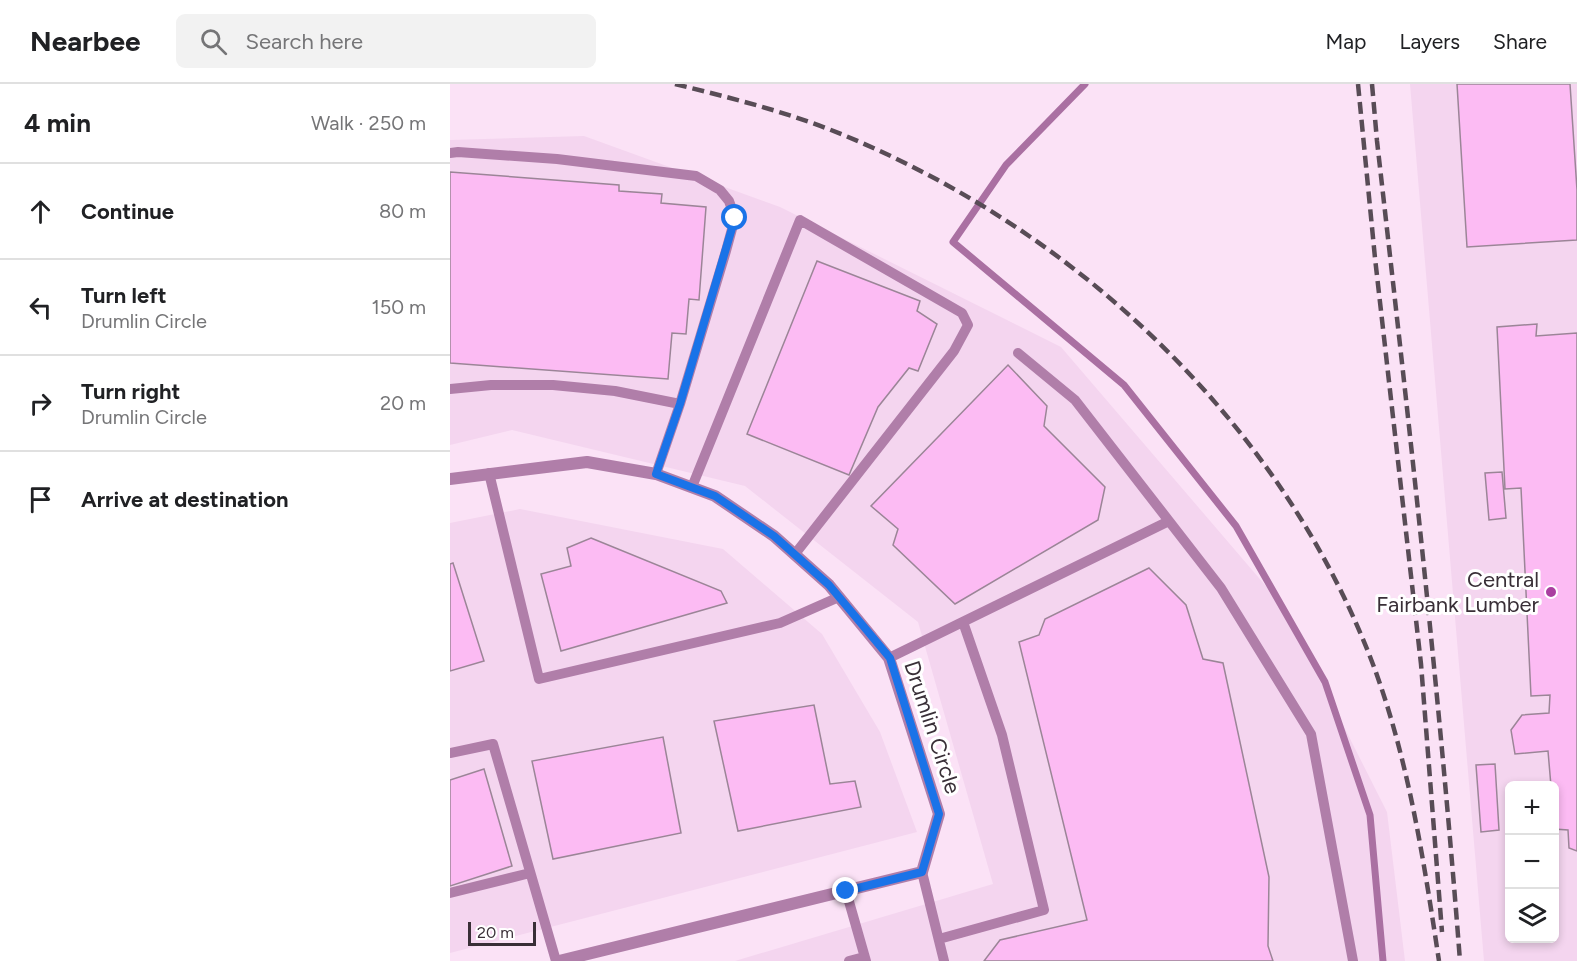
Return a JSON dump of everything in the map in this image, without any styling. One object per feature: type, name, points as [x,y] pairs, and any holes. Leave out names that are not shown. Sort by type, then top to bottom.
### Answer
[{"type":"street","name":"Drumlin Circle","points":[[450,479],[587,462],[656,474],[715,496],[774,536],[829,585],[890,658],[939,814],[922,872]]},
{"type":"street","points":[[557,961],[922,872]]},
{"type":"lane","points":[[450,153],[557,159],[696,176],[720,190],[729,201],[735,218],[680,404],[656,474]]},
{"type":"lane","points":[[692,487],[800,220],[962,313],[968,325],[954,351],[795,554]]},
{"type":"lane","points":[[1018,353],[1075,400],[1221,588],[1311,734],[1353,961]]},
{"type":"lane","points":[[450,389],[491,385],[553,385],[615,391],[680,404]]},
{"type":"lane","points":[[489,473],[539,679],[780,623],[839,597]]},
{"type":"lane","points":[[890,658],[1168,521]]},
{"type":"lane","points":[[939,939],[1044,910],[1002,735],[963,622]]},
{"type":"lane","points":[[450,753],[493,744],[557,961]]},
{"type":"lane","points":[[922,872],[944,961]]},
{"type":"lane","points":[[450,893],[530,873]]},
{"type":"lane","points":[[846,891],[865,959],[849,961]]},
{"type":"shaded area","points":[[1410,84],[1577,84],[1577,961],[1484,961]]},
{"type":"shaded area","points":[[584,136],[780,207],[1061,347],[1283,606],[1387,812],[1405,961],[735,961],[993,884],[918,622],[745,486],[512,430],[450,445],[450,140]]},
{"type":"shaded area","points":[[520,509],[723,549],[822,634],[880,732],[917,832],[450,953],[450,523]]},
{"type":"building","points":[[1457,84],[1570,84],[1577,190],[1577,240],[1467,247]]},
{"type":"building","points":[[450,172],[619,185],[619,191],[662,194],[661,203],[706,207],[699,300],[689,299],[686,334],[672,333],[668,379],[450,363]]},
{"type":"building","points":[[817,261],[920,301],[917,311],[937,324],[918,371],[909,368],[878,407],[849,475],[747,434]]},
{"type":"building","name":"Central Fairbank Lumber","points":[[1537,324],[1536,336],[1577,333],[1577,851],[1569,848],[1568,830],[1559,829],[1559,781],[1551,781],[1548,751],[1515,754],[1511,730],[1522,715],[1549,713],[1550,695],[1531,696],[1521,488],[1505,489],[1497,327]]},
{"type":"building","points":[[1008,365],[1047,406],[1044,426],[1105,487],[1098,520],[955,604],[893,545],[898,529],[871,506]]},
{"type":"building","points":[[1502,472],[1506,518],[1489,520],[1485,473]]},
{"type":"building","points":[[591,538],[721,591],[727,603],[561,651],[541,574],[571,566],[567,548]]},
{"type":"building","points":[[453,563],[484,661],[450,671],[450,564]]},
{"type":"building","points":[[1149,568],[1186,605],[1203,659],[1223,663],[1269,877],[1268,946],[1273,961],[984,961],[1000,940],[1087,920],[1019,642],[1039,635],[1045,619]]},
{"type":"building","points":[[814,705],[830,784],[855,781],[861,807],[738,831],[714,721]]},
{"type":"building","points":[[663,737],[681,833],[553,859],[532,761]]},
{"type":"building","points":[[1495,764],[1499,830],[1481,832],[1476,765]]},
{"type":"building","points":[[484,769],[512,866],[450,886],[450,780]]},
{"type":"waterway","points":[[1085,84],[1006,165],[953,242],[1124,385],[1236,526],[1325,682],[1370,815],[1383,961]]},
{"type":"railway","points":[[675,84],[773,110],[831,130],[920,171],[1005,220],[1085,277],[1159,343],[1226,415],[1284,493],[1334,578],[1374,667],[1397,739],[1414,812],[1439,961]]},
{"type":"railway","points":[[1358,84],[1375,258],[1421,664],[1442,932]]},
{"type":"railway","points":[[1372,84],[1433,653],[1460,961]]},
{"type":"place","name":"Central Fairbank Lumber","points":[[1551,592]]},
{"type":"route","points":[[735,218],[680,404],[656,474],[715,496],[774,536],[829,585],[890,658],[939,814],[922,872],[846,891]]}]
